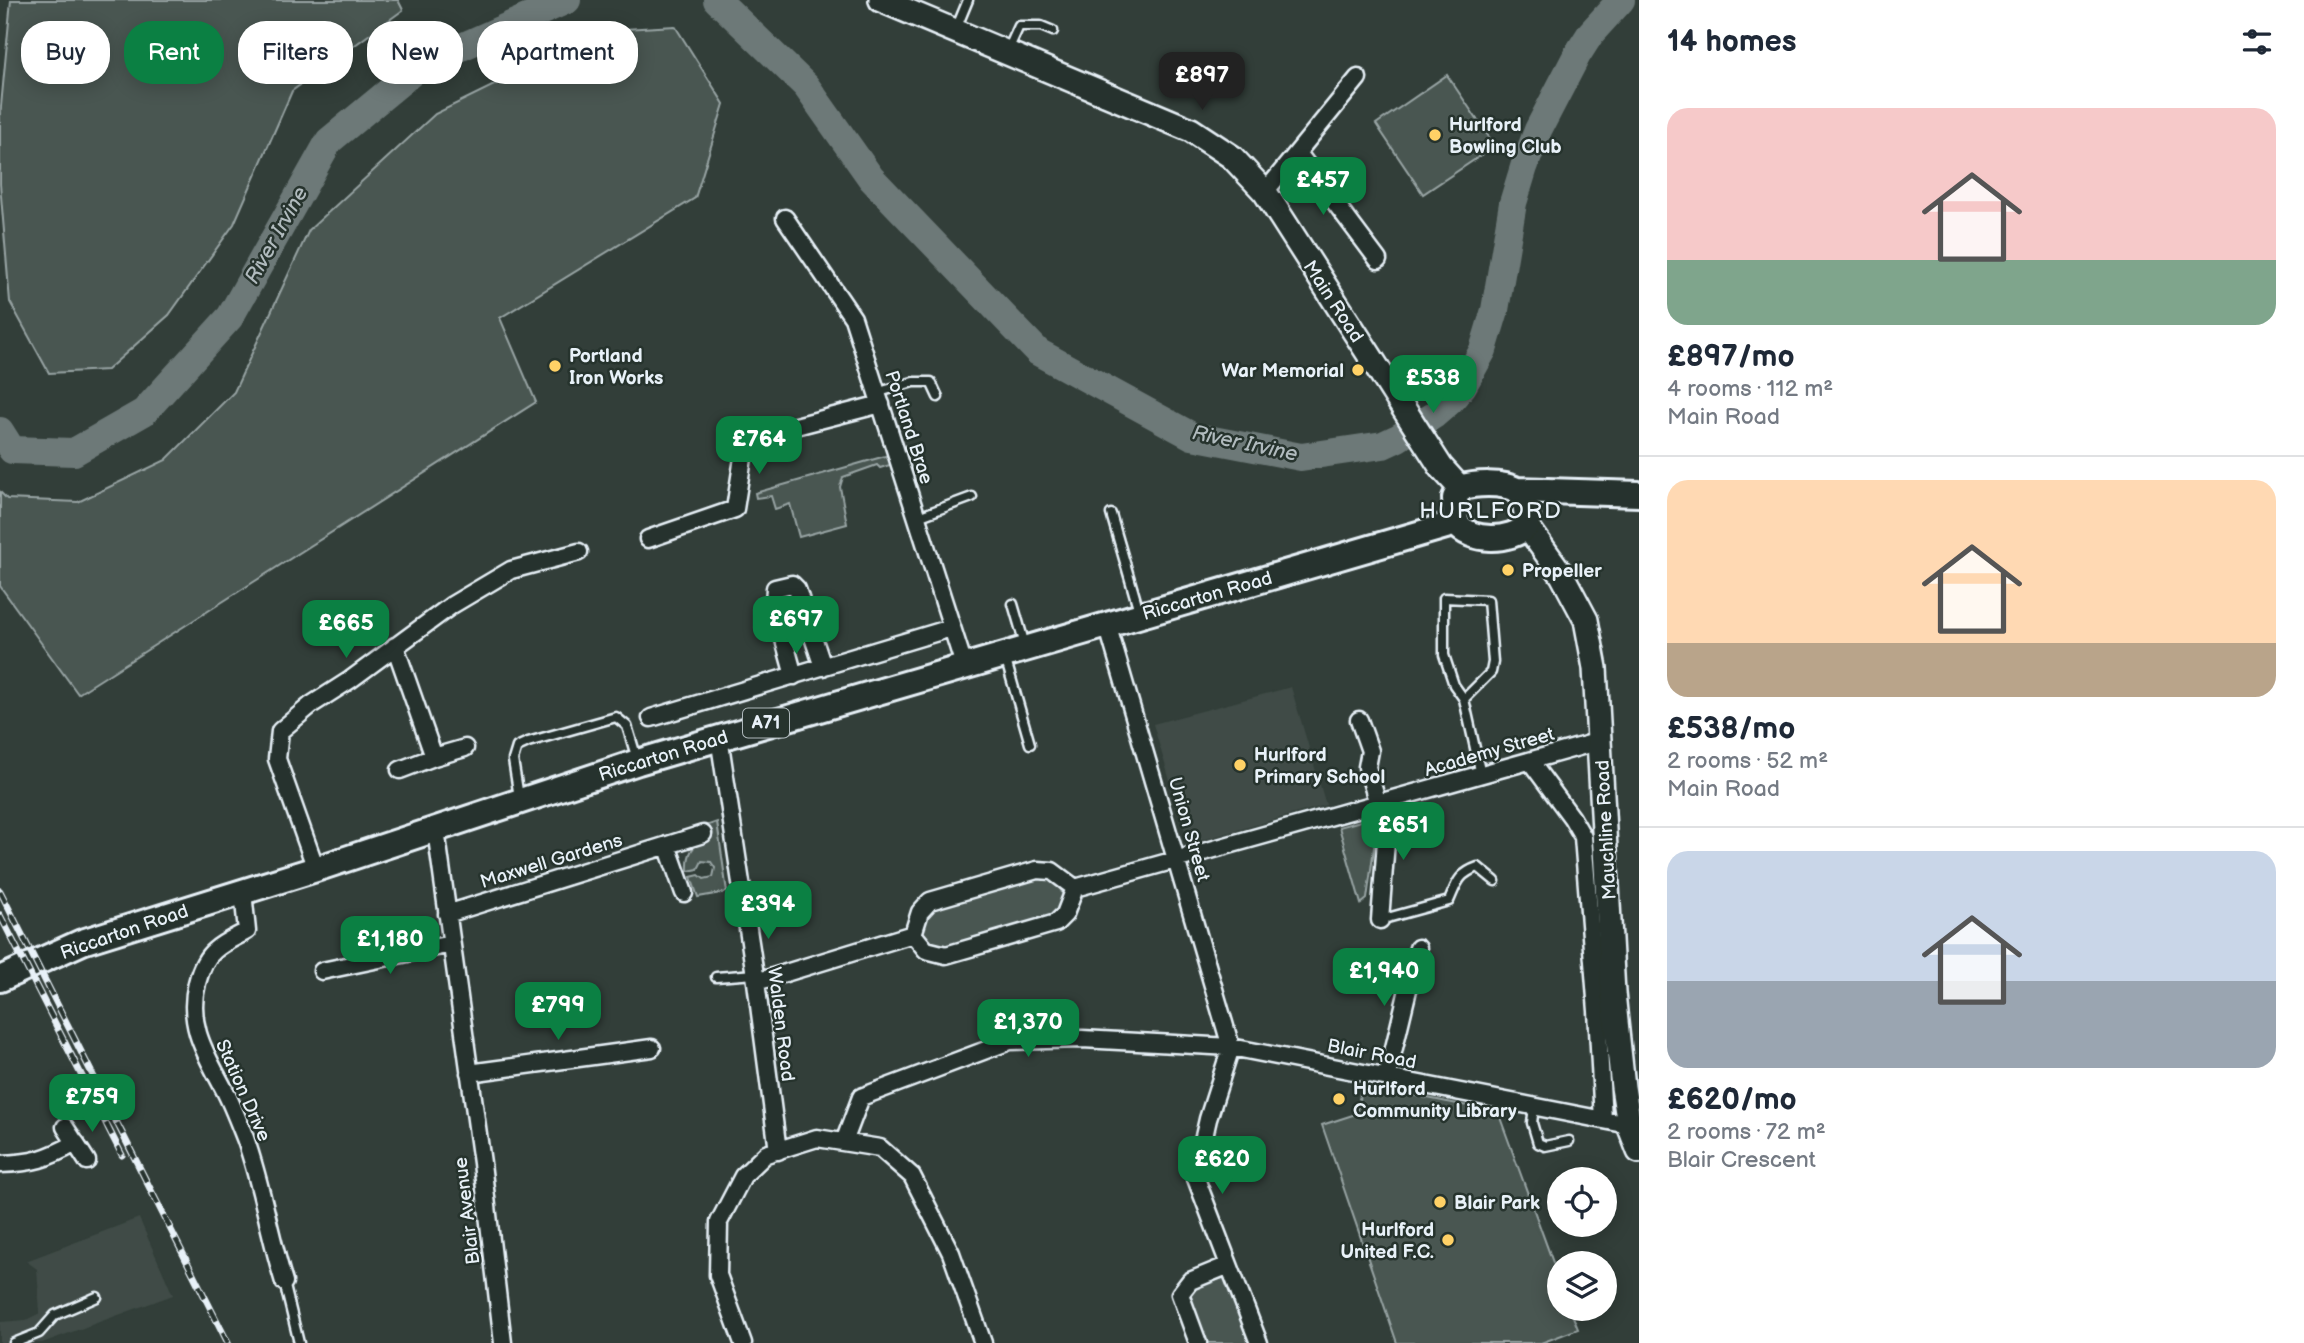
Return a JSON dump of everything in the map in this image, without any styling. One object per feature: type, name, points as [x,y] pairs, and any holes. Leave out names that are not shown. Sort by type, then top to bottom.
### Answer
[{"type":"main road","name":"Main Road","points":[[881,0],[1191,131],[1231,157],[1265,192],[1441,467],[1460,488]]},
{"type":"main road","points":[[1517,490],[1526,504],[1527,526],[1511,536],[1478,536],[1467,533],[1456,523],[1455,498],[1460,488],[1471,485],[1503,485],[1517,490],[1639,494]]},
{"type":"main road","name":"Riccarton Road","points":[[0,979],[82,942],[317,869],[638,762],[1456,523]]},
{"type":"main road","name":"Mauchline Road","points":[[1527,526],[1562,575],[1586,620],[1595,668],[1613,993],[1631,1088],[1629,1125],[1639,1150]]},
{"type":"street","points":[[1265,192],[1358,78]]},
{"type":"street","points":[[1298,153],[1378,260]]},
{"type":"street","name":"Portland Brae","points":[[785,218],[853,318],[964,665]]},
{"type":"street","points":[[648,539],[735,509],[745,445],[879,398]]},
{"type":"street","points":[[317,869],[277,759],[280,731],[311,705],[452,605],[512,570],[579,552]]},
{"type":"street","points":[[794,676],[774,603],[775,588],[792,584],[797,589],[823,667]]},
{"type":"street","name":"Union Street","points":[[1107,624],[1231,1047]]},
{"type":"street","name":"Riccarton Road","points":[[651,719],[951,628]]},
{"type":"street","points":[[395,646],[433,757]]},
{"type":"street","points":[[1359,720],[1370,751],[1367,767],[1384,803],[1380,920]]},
{"type":"street","name":"Walden Road","points":[[719,737],[778,1151]]},
{"type":"street","name":"Academy Street","points":[[1074,888],[1600,741]]},
{"type":"street","points":[[400,770],[465,748]]},
{"type":"street","points":[[1530,761],[1583,837],[1597,1011],[1602,1120]]},
{"type":"street","name":"Blair Avenue","points":[[436,830],[503,1343]]},
{"type":"street","name":"Maxwell Gardens","points":[[447,914],[703,834]]},
{"type":"street","points":[[667,845],[684,893]]},
{"type":"street","points":[[1037,870],[1052,871],[1074,888],[1065,914],[1056,923],[946,955],[926,950],[913,933],[919,912],[930,901],[1037,870]]},
{"type":"street","name":"Station Drive","points":[[243,892],[247,931],[212,952],[201,969],[194,1007],[196,1029],[202,1048],[228,1097],[244,1137],[260,1185],[273,1247],[284,1282]]},
{"type":"street","points":[[755,978],[913,933]]},
{"type":"street","points":[[322,971],[451,944]]},
{"type":"street","points":[[1387,1077],[1418,948]]},
{"type":"street","name":"Blair Road","points":[[844,1142],[861,1097],[1010,1041],[1082,1039],[1231,1047],[1629,1125]]},
{"type":"street","points":[[1231,1047],[1208,1119],[1195,1175],[1259,1343]]},
{"type":"street","points":[[469,1073],[652,1048]]},
{"type":"street","points":[[65,1127],[87,1161]]},
{"type":"street","points":[[743,1343],[718,1275],[719,1222],[743,1175],[766,1154],[817,1138],[880,1148],[912,1175],[951,1253],[983,1343]]},
{"type":"street","points":[[0,1164],[46,1159],[76,1143]]},
{"type":"street","points":[[1198,1343],[1180,1294],[1190,1281],[1229,1265]]},
{"type":"lane","points":[[955,32],[968,0]]},
{"type":"lane","points":[[1007,52],[1019,26],[1041,26],[1053,31]]},
{"type":"lane","points":[[879,398],[913,382],[931,382],[938,397]]},
{"type":"lane","points":[[918,516],[972,497]]},
{"type":"lane","points":[[1111,514],[1140,614]]},
{"type":"lane","points":[[1464,699],[1491,672],[1493,662],[1488,600],[1444,598],[1444,655],[1454,685],[1464,699],[1481,775]]},
{"type":"lane","points":[[1013,604],[1015,651],[1030,744]]},
{"type":"lane","points":[[520,802],[513,760],[517,747],[528,742],[616,717],[627,726],[638,762]]},
{"type":"lane","points":[[1380,920],[1450,901],[1464,872],[1478,867],[1495,881]]},
{"type":"lane","points":[[716,977],[755,978]]},
{"type":"lane","points":[[1534,1107],[1532,1123],[1538,1143],[1545,1146],[1569,1141]]},
{"type":"lane","points":[[284,1282],[299,1343]]},
{"type":"lane","points":[[14,1343],[39,1333],[55,1315],[97,1297]]},
{"type":"shaded area","points":[[11,0],[398,0],[403,10],[388,21],[367,21],[367,36],[353,46],[353,21],[238,21],[238,84],[302,84],[292,91],[234,224],[169,315],[107,370],[49,373],[10,302],[0,184],[0,117]]},
{"type":"shaded area","points":[[675,26],[724,104],[695,198],[500,318],[536,402],[78,694],[0,586],[0,492],[7,499],[78,502],[166,460],[234,392],[309,230],[435,114],[496,84],[638,84],[638,28]]},
{"type":"shaded area","name":"Hurlford Bowling Club","points":[[1447,75],[1495,146],[1423,194],[1376,124]]},
{"type":"shaded area","points":[[889,455],[893,464],[880,468],[877,465],[843,477],[840,487],[847,524],[799,537],[790,504],[775,509],[771,496],[756,498],[755,493]]},
{"type":"shaded area","name":"Hurlford Primary School","points":[[1291,687],[1326,805],[1189,844],[1153,724]]},
{"type":"shaded area","points":[[1379,816],[1383,831],[1376,833],[1367,899],[1361,904],[1339,827]]},
{"type":"shaded area","points":[[717,822],[727,892],[698,897],[691,877],[713,877],[715,868],[711,862],[702,861],[698,869],[688,871],[688,860],[694,847],[708,839],[706,826]]},
{"type":"shaded area","points":[[1047,877],[1058,886],[1063,896],[1061,907],[1053,919],[950,949],[934,944],[925,934],[924,922],[933,908],[1034,878]]},
{"type":"shaded area","name":"Hurlford United F.C.","points":[[1362,1085],[1498,1112],[1549,1251],[1547,1321],[1575,1321],[1578,1329],[1541,1343],[1397,1343],[1322,1125],[1356,1114]]},
{"type":"shaded area","points":[[139,1218],[173,1295],[42,1343],[0,1343],[0,1322],[26,1320],[40,1313],[37,1269],[26,1261]]},
{"type":"shaded area","points":[[1223,1278],[1230,1281],[1252,1343],[1206,1343],[1191,1307],[1191,1293],[1201,1285]]},
{"type":"waterway","name":"River Irvine","points":[[0,431],[12,450],[74,452],[144,412],[230,317],[329,141],[421,65],[567,0]]},
{"type":"waterway","name":"River Irvine","points":[[717,0],[806,86],[871,178],[1038,352],[1192,436],[1301,457],[1383,445],[1434,415],[1463,386],[1483,350],[1495,310],[1513,203],[1538,130],[1591,33],[1621,0]]},
{"type":"railway","points":[[0,891],[228,1343]]},
{"type":"railway","points":[[0,915],[122,1155]]},
{"type":"place","name":"Hurlford Bowling Club","points":[[1435,135]]},
{"type":"place","name":"Portland Iron Works","points":[[555,366]]},
{"type":"place","name":"War Memorial","points":[[1358,370]]},
{"type":"place","name":"Propeller","points":[[1508,570]]},
{"type":"place","name":"Hurlford Primary School","points":[[1240,765]]},
{"type":"place","name":"Hurlford Community Library","points":[[1339,1099]]},
{"type":"place","name":"Blair Park","points":[[1440,1202]]},
{"type":"place","name":"Hurlford United F.C.","points":[[1448,1240]]},
{"type":"district","name":"HURLFORD","points":[[1491,510]]}]
